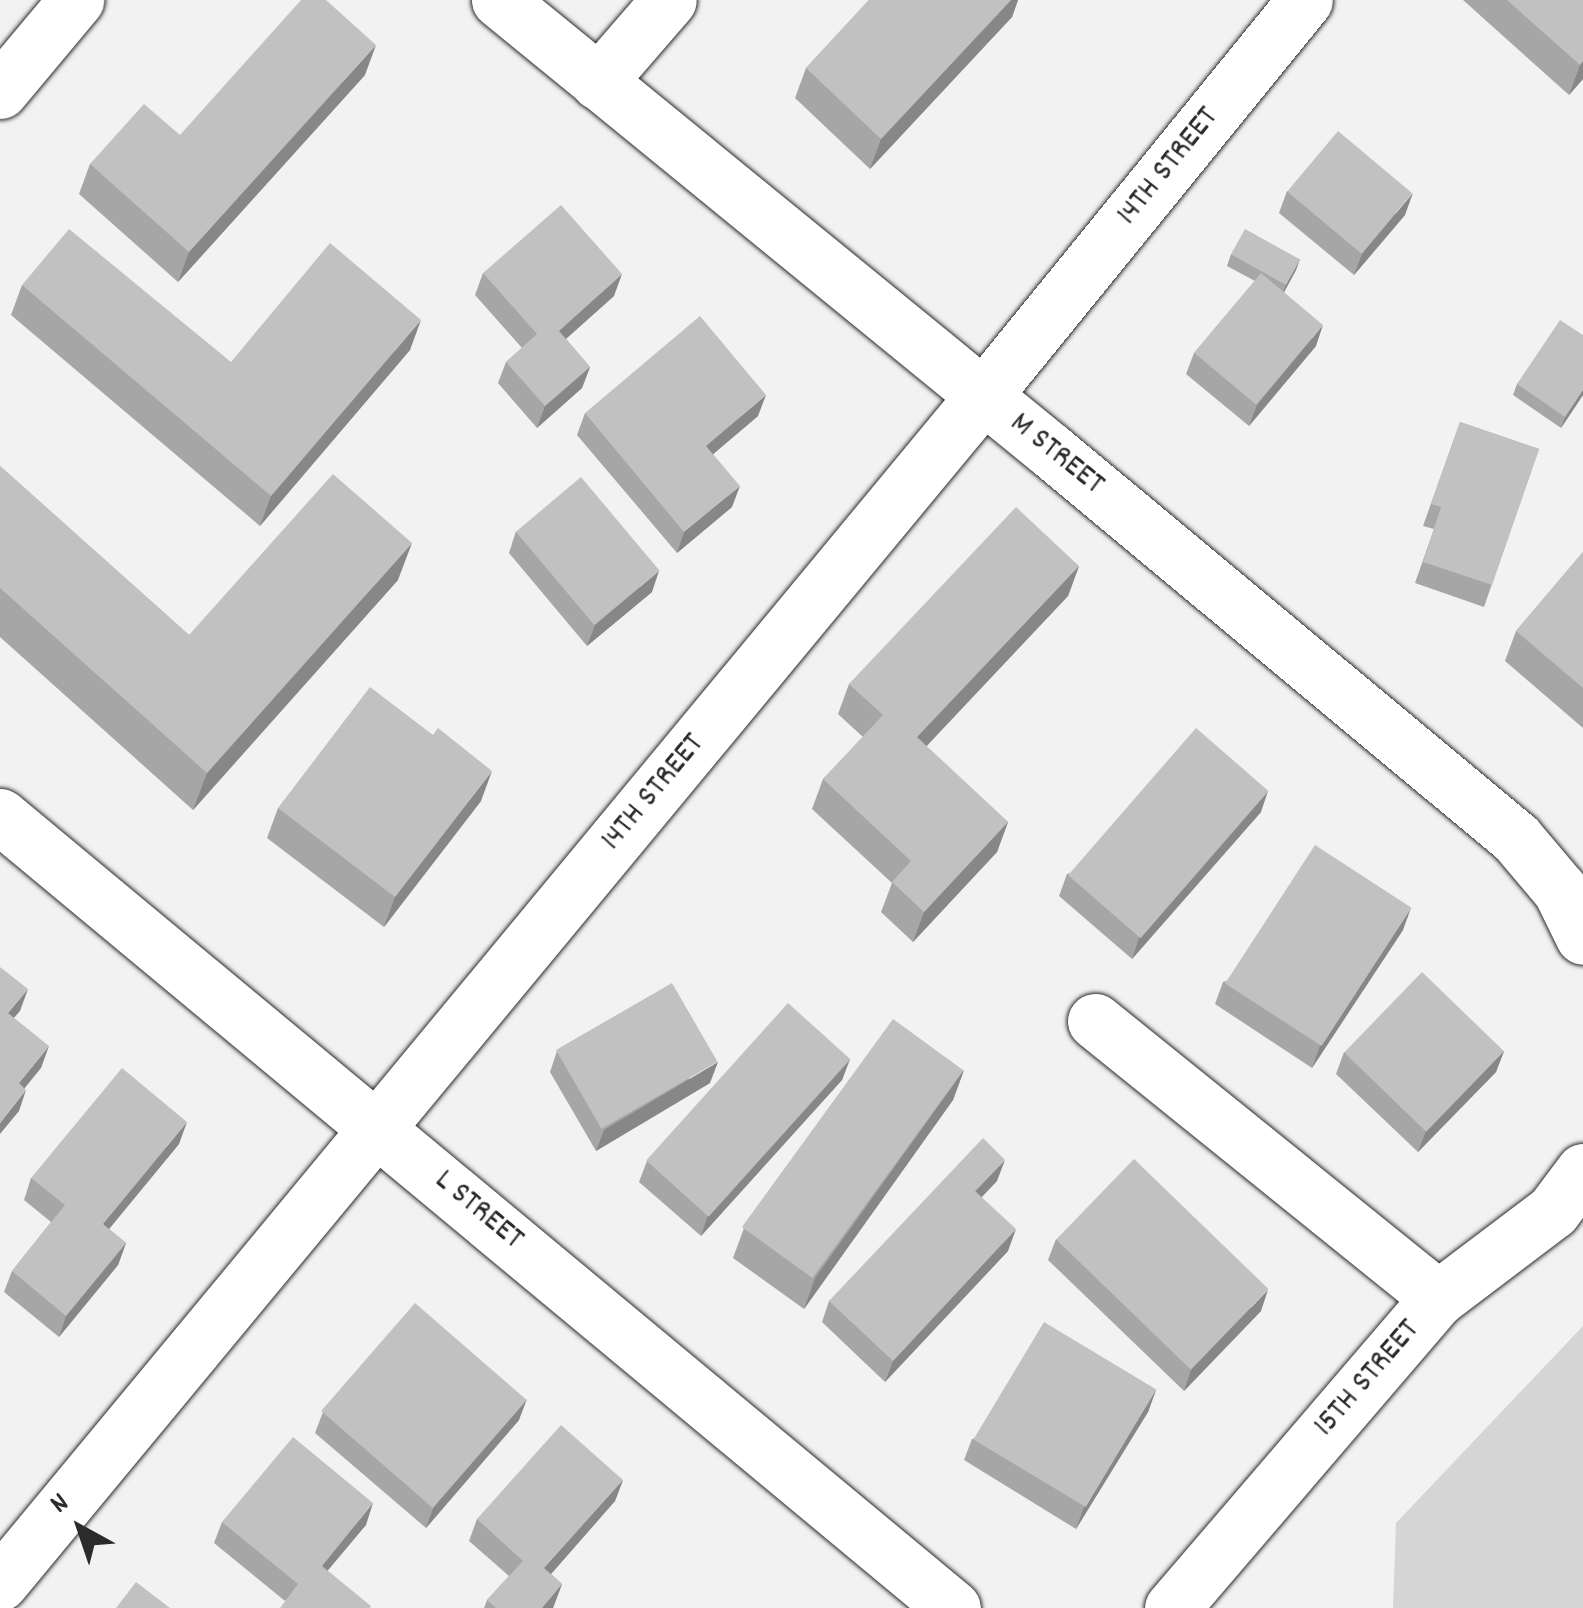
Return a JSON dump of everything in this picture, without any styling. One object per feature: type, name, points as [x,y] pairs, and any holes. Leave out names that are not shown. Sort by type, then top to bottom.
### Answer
[{"type":"street","points":[[0,91],[76,0]]},
{"type":"street","name":"M STREET","points":[[499,0],[1516,838],[1560,890],[1583,938]]},
{"type":"street","points":[[598,82],[670,0]]},
{"type":"street","name":"14TH STREET","points":[[0,1583],[984,396],[1305,0]]},
{"type":"street","name":"L STREET","points":[[0,816],[953,1608]]},
{"type":"street","points":[[1095,1021],[1438,1298]]},
{"type":"street","name":"15TH STREET","points":[[1172,1608],[1438,1298],[1553,1210],[1583,1171]]},
{"type":"shaded area","points":[[1583,1326],[1583,1608],[1393,1608],[1396,1523]]},
{"type":"building","points":[[301,0],[326,0],[376,45],[189,252],[90,164],[144,104],[180,135]]},
{"type":"building","points":[[869,0],[1011,0],[881,139],[806,68]]},
{"type":"building","points":[[1507,0],[1583,0],[1580,65]]},
{"type":"building","points":[[1338,131],[1412,193],[1362,254],[1287,192]]},
{"type":"building","points":[[561,205],[622,274],[559,331],[590,367],[545,406],[506,362],[537,334],[483,273]]},
{"type":"building","points":[[69,229],[231,362],[330,243],[421,320],[271,496],[22,285]]},
{"type":"building","points":[[1245,229],[1300,260],[1286,285],[1231,254]]},
{"type":"building","points":[[1261,273],[1323,325],[1256,405],[1194,353]]},
{"type":"building","points":[[700,316],[766,395],[706,446],[740,486],[684,532],[585,413]]},
{"type":"building","points":[[1560,320],[1583,335],[1583,390],[1565,417],[1517,384]]},
{"type":"building","points":[[1460,422],[1539,449],[1492,585],[1423,562],[1441,507],[1431,504]]},
{"type":"building","points":[[0,466],[189,635],[333,474],[412,543],[207,773],[0,588]]},
{"type":"building","points":[[581,477],[659,570],[594,625],[516,532]]},
{"type":"building","points":[[1016,507],[1079,566],[917,737],[1008,822],[924,912],[892,882],[911,861],[823,779],[883,715],[849,684]]},
{"type":"building","points":[[1583,552],[1583,688],[1516,631]]},
{"type":"building","points":[[370,687],[433,735],[438,728],[492,771],[395,897],[278,808]]},
{"type":"building","points":[[1196,728],[1268,791],[1141,938],[1068,875]]},
{"type":"building","points":[[1315,845],[1411,908],[1322,1046],[1225,983]]},
{"type":"building","points":[[0,967],[28,989],[8,1013],[49,1046],[19,1083],[26,1090],[0,1123]]},
{"type":"building","points":[[1422,972],[1504,1051],[1426,1132],[1344,1053]]},
{"type":"building","points":[[672,983],[718,1062],[601,1129],[556,1050]]},
{"type":"building","points":[[788,1003],[850,1059],[709,1217],[646,1161]]},
{"type":"building","points":[[893,1019],[963,1070],[812,1278],[742,1227]]},
{"type":"building","points":[[122,1068],[187,1122],[103,1224],[126,1243],[66,1316],[12,1271],[65,1205],[31,1178]]},
{"type":"building","points":[[983,1138],[1005,1160],[975,1191],[1016,1229],[893,1361],[829,1301]]},
{"type":"building","points":[[1134,1159],[1269,1289],[1191,1369],[1056,1240]]},
{"type":"building","points":[[415,1303],[527,1400],[433,1508],[321,1411]]},
{"type":"building","points":[[1044,1322],[1156,1389],[1086,1507],[973,1439]]},
{"type":"building","points":[[561,1425],[623,1480],[544,1568],[562,1584],[542,1608],[496,1608],[487,1600],[523,1561],[477,1519]]},
{"type":"building","points":[[293,1437],[373,1503],[322,1566],[370,1608],[280,1608],[298,1584],[222,1522]]},
{"type":"building","points":[[136,1582],[170,1608],[116,1608]]}]
